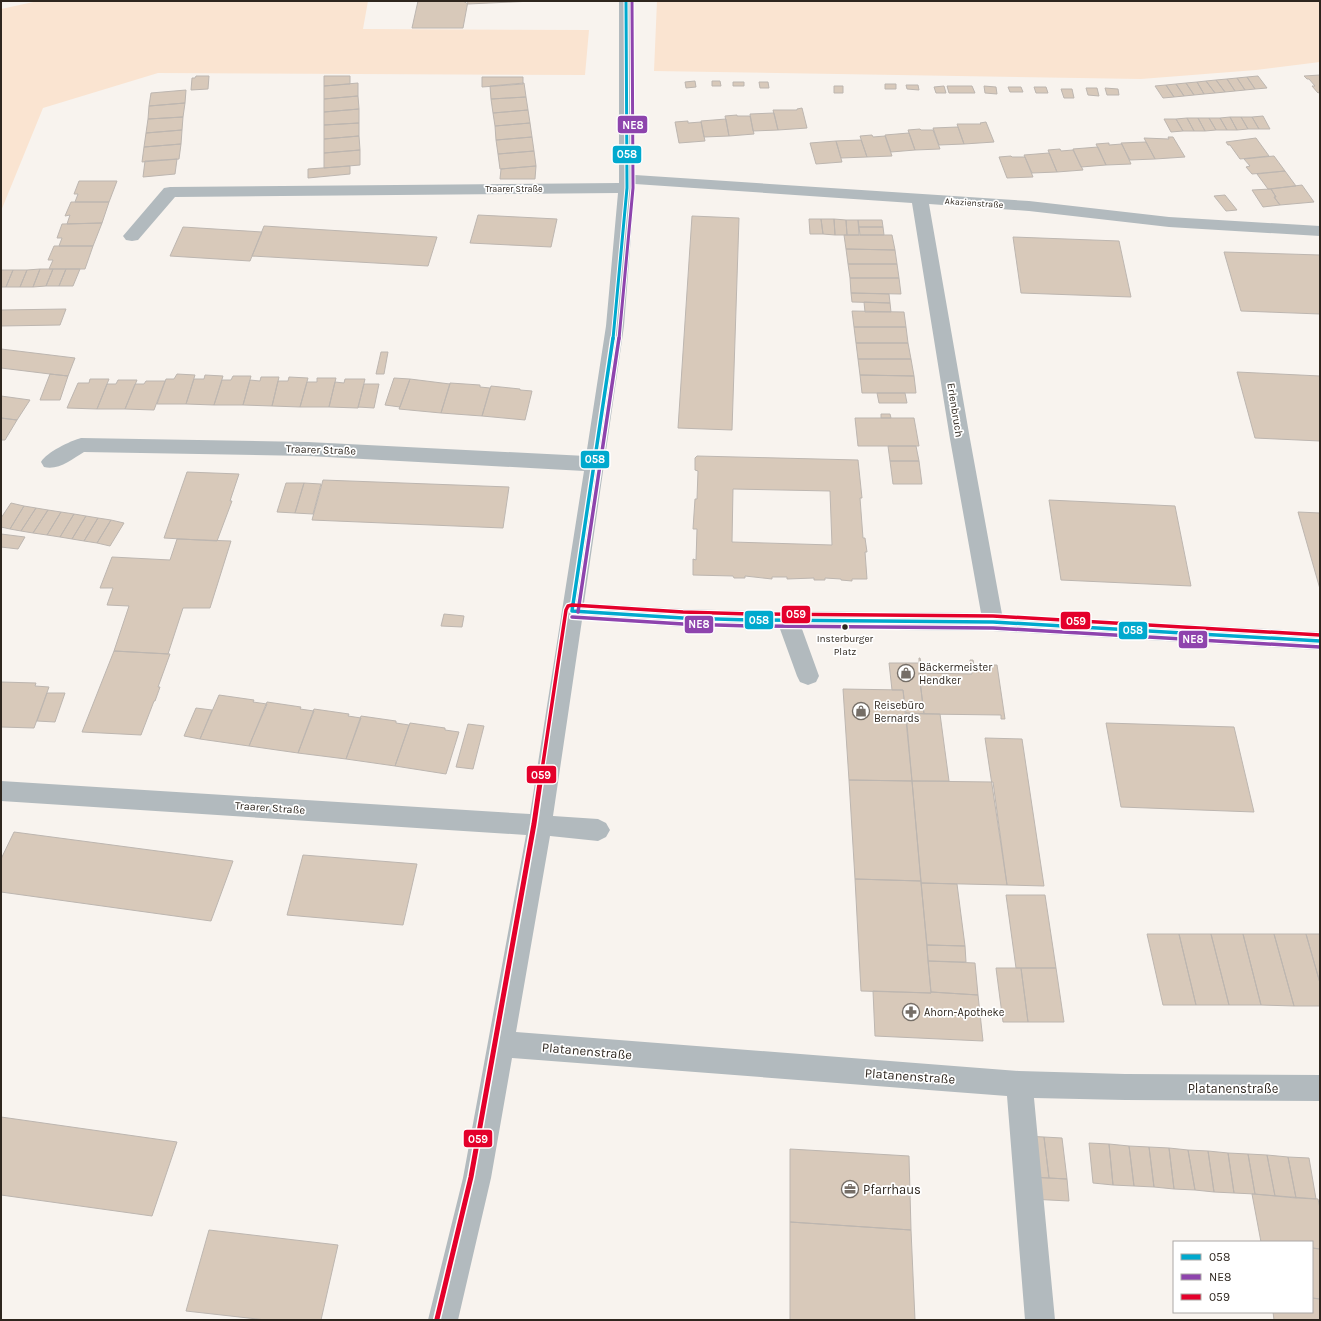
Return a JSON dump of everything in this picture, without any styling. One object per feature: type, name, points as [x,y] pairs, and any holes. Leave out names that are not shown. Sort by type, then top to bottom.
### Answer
[{"type":"street","points":[[443,1320],[477,1178],[540,825],[615,326],[627,184],[626,1]]},
{"type":"street","name":"Akazienstraße","points":[[627,184],[1028,206],[1169,222],[1320,231]]},
{"type":"street","name":"Traarer Straße","points":[[132,236],[170,192],[627,184]]},
{"type":"street","name":"Erlenbruch","points":[[920,199],[960,440],[993,622]]},
{"type":"street","name":"Traarer Straße","points":[[51,462],[81,445],[308,449],[595,464]]},
{"type":"street","points":[[572,611],[683,618],[788,621],[993,622],[1320,641]]},
{"type":"street","points":[[788,621],[808,676]]},
{"type":"street","name":"Traarer Straße","points":[[1,791],[540,825]]},
{"type":"street","points":[[540,825],[598,830]]},
{"type":"street","name":"Platanenstraße","points":[[500,1044],[833,1063],[1019,1084],[1125,1087],[1320,1088]]},
{"type":"street","points":[[1019,1084],[1040,1320]]},
{"type":"shaded area","points":[[38,1],[368,1],[363,29],[589,30],[585,75],[158,73],[43,108],[1,211],[1,9]]},
{"type":"shaded area","points":[[657,1],[1320,1],[1320,62],[1256,70],[1141,79],[654,71]]},
{"type":"building","points":[[418,1],[468,1],[463,28],[412,28]]},
{"type":"building","points":[[463,1],[534,1],[468,4]]},
{"type":"building","points":[[1320,75],[1320,92],[1318,93],[1312,86],[1315,86],[1304,76]]},
{"type":"building","points":[[196,76],[209,76],[208,89],[191,90],[192,78],[195,78]]},
{"type":"building","points":[[324,76],[350,76],[350,84],[324,86]]},
{"type":"building","points":[[1258,76],[1267,88],[1255,89],[1247,77]]},
{"type":"building","points":[[482,77],[523,77],[523,84],[482,87]]},
{"type":"building","points":[[1247,77],[1255,89],[1245,90],[1237,78]]},
{"type":"building","points":[[1237,78],[1245,90],[1235,91],[1227,79]]},
{"type":"building","points":[[1227,79],[1235,91],[1225,92],[1216,80]]},
{"type":"building","points":[[1216,80],[1225,92],[1215,93],[1206,81]]},
{"type":"building","points":[[695,81],[696,87],[686,88],[685,82]]},
{"type":"building","points":[[712,81],[720,81],[721,86],[712,86]]},
{"type":"building","points":[[1206,81],[1215,93],[1204,94],[1197,82]]},
{"type":"building","points":[[733,82],[744,82],[744,86],[733,86]]},
{"type":"building","points":[[759,82],[768,82],[769,88],[760,88]]},
{"type":"building","points":[[1197,82],[1204,94],[1194,95],[1186,83]]},
{"type":"building","points":[[358,83],[358,96],[324,99],[324,86]]},
{"type":"building","points":[[524,83],[526,97],[491,99],[490,86]]},
{"type":"building","points":[[1186,83],[1194,95],[1184,96],[1176,84]]},
{"type":"building","points":[[885,84],[896,84],[896,89],[885,89]]},
{"type":"building","points":[[1176,84],[1184,96],[1174,97],[1166,85]]},
{"type":"building","points":[[906,85],[918,85],[919,90],[907,89]]},
{"type":"building","points":[[1166,85],[1174,97],[1163,98],[1155,86]]},
{"type":"building","points":[[834,86],[843,86],[843,93],[834,93]]},
{"type":"building","points":[[944,86],[946,93],[936,93],[934,87]]},
{"type":"building","points":[[947,86],[972,86],[975,93],[949,93]]},
{"type":"building","points":[[984,86],[996,87],[997,94],[985,93]]},
{"type":"building","points":[[1008,87],[1021,87],[1023,92],[1010,92]]},
{"type":"building","points":[[1034,87],[1046,87],[1048,93],[1036,93]]},
{"type":"building","points":[[1086,88],[1097,88],[1099,96],[1088,95]]},
{"type":"building","points":[[1105,88],[1118,89],[1119,95],[1107,95]]},
{"type":"building","points":[[1061,89],[1072,89],[1074,98],[1064,98]]},
{"type":"building","points":[[186,90],[185,103],[149,106],[151,93]]},
{"type":"building","points":[[358,96],[359,109],[324,112],[324,99]]},
{"type":"building","points":[[526,97],[528,110],[493,113],[491,99]]},
{"type":"building","points":[[185,103],[183,117],[148,119],[149,106]]},
{"type":"building","points":[[802,108],[807,128],[778,130],[773,110],[797,110]]},
{"type":"building","points":[[359,109],[359,123],[324,125],[324,112]]},
{"type":"building","points":[[528,110],[530,123],[495,126],[493,113]]},
{"type":"building","points":[[774,113],[778,130],[753,131],[750,114]]},
{"type":"building","points":[[725,116],[750,116],[754,134],[729,136]]},
{"type":"building","points":[[1263,116],[1270,129],[1259,129],[1252,117]]},
{"type":"building","points":[[183,117],[182,130],[146,133],[148,119]]},
{"type":"building","points":[[1230,117],[1241,117],[1248,129],[1237,130]]},
{"type":"building","points":[[1230,117],[1237,130],[1227,130],[1220,118]]},
{"type":"building","points":[[1241,117],[1252,117],[1259,129],[1248,129]]},
{"type":"building","points":[[1187,118],[1198,118],[1205,131],[1194,131]]},
{"type":"building","points":[[1187,118],[1194,131],[1183,131],[1176,119]]},
{"type":"building","points":[[1198,118],[1209,118],[1216,130],[1205,131]]},
{"type":"building","points":[[1209,118],[1220,118],[1227,130],[1216,130]]},
{"type":"building","points":[[726,119],[729,136],[704,137],[701,121]]},
{"type":"building","points":[[1164,119],[1176,119],[1183,131],[1171,132]]},
{"type":"building","points":[[688,121],[688,123],[701,122],[705,141],[679,143],[675,122]]},
{"type":"building","points":[[986,122],[994,142],[964,144],[957,124],[981,124],[980,123]]},
{"type":"building","points":[[359,123],[359,136],[324,139],[324,125]]},
{"type":"building","points":[[530,123],[532,137],[496,140],[495,126]]},
{"type":"building","points":[[958,127],[964,144],[939,145],[933,128]]},
{"type":"building","points":[[182,130],[181,144],[144,147],[146,133]]},
{"type":"building","points":[[908,130],[933,130],[940,149],[915,150]]},
{"type":"building","points":[[909,133],[915,150],[891,152],[885,135]]},
{"type":"building","points":[[872,135],[873,137],[885,136],[892,156],[867,157],[860,136]]},
{"type":"building","points":[[359,136],[360,150],[324,153],[324,139]]},
{"type":"building","points":[[532,137],[534,151],[498,154],[496,140]]},
{"type":"building","points":[[1168,137],[1173,137],[1185,157],[1155,159],[1144,138],[1169,139]]},
{"type":"building","points":[[1256,138],[1269,156],[1240,159],[1226,142]]},
{"type":"building","points":[[861,140],[867,157],[841,158],[836,141]]},
{"type":"building","points":[[836,141],[842,162],[816,164],[810,143]]},
{"type":"building","points":[[1146,142],[1155,159],[1130,160],[1121,143]]},
{"type":"building","points":[[1109,143],[1109,145],[1122,144],[1131,164],[1106,165],[1096,144]]},
{"type":"building","points":[[181,144],[179,159],[142,162],[144,147]]},
{"type":"building","points":[[1098,147],[1106,165],[1081,167],[1073,149]]},
{"type":"building","points":[[1060,149],[1061,151],[1073,150],[1083,170],[1057,172],[1048,150]]},
{"type":"building","points":[[360,150],[360,165],[324,168],[324,153]]},
{"type":"building","points":[[534,151],[536,166],[500,169],[498,154]]},
{"type":"building","points":[[1049,153],[1057,172],[1032,173],[1024,155]]},
{"type":"building","points":[[1274,156],[1285,171],[1252,174],[1246,167],[1250,166],[1244,159]]},
{"type":"building","points":[[999,157],[1025,157],[1033,177],[1007,178]]},
{"type":"building","points":[[177,159],[175,174],[143,177],[145,161]]},
{"type":"building","points":[[350,166],[350,174],[308,178],[308,169]]},
{"type":"building","points":[[536,166],[535,179],[500,179],[501,169]]},
{"type":"building","points":[[1285,171],[1296,186],[1268,189],[1257,174]]},
{"type":"building","points":[[79,181],[117,181],[109,202],[75,202],[78,194],[74,194]]},
{"type":"building","points":[[1302,185],[1314,202],[1280,205],[1274,197],[1276,197],[1271,189]]},
{"type":"building","points":[[1271,189],[1276,197],[1274,197],[1280,205],[1263,207],[1252,190]]},
{"type":"building","points":[[1225,195],[1237,210],[1226,211],[1214,196]]},
{"type":"building","points":[[71,202],[109,202],[102,223],[67,224],[70,215],[65,216]]},
{"type":"building","points":[[478,215],[557,219],[551,247],[470,243]]},
{"type":"building","points":[[692,216],[739,218],[732,430],[678,428]]},
{"type":"building","points":[[809,219],[821,219],[823,234],[810,234]]},
{"type":"building","points":[[821,219],[834,219],[835,235],[823,234]]},
{"type":"building","points":[[834,219],[846,220],[847,235],[835,235]]},
{"type":"building","points":[[846,220],[858,220],[859,235],[847,235]]},
{"type":"building","points":[[858,220],[882,220],[883,227],[859,227]]},
{"type":"building","points":[[102,223],[93,246],[59,246],[62,238],[57,238],[62,224]]},
{"type":"building","points":[[264,226],[437,237],[428,266],[252,256]]},
{"type":"building","points":[[183,227],[262,232],[250,261],[170,256]]},
{"type":"building","points":[[859,227],[883,227],[884,235],[860,235]]},
{"type":"building","points":[[844,235],[892,235],[895,250],[846,249]]},
{"type":"building","points":[[1013,237],[1119,241],[1131,297],[1021,293]]},
{"type":"building","points":[[54,246],[93,246],[85,269],[49,269],[53,260],[48,260]]},
{"type":"building","points":[[846,249],[895,250],[897,264],[848,264]]},
{"type":"building","points":[[1224,252],[1320,255],[1320,314],[1241,311]]},
{"type":"building","points":[[848,264],[897,264],[899,278],[850,278]]},
{"type":"building","points":[[40,269],[33,287],[20,287],[27,270]]},
{"type":"building","points":[[40,269],[53,269],[46,286],[33,287]]},
{"type":"building","points":[[53,269],[66,269],[59,286],[46,286]]},
{"type":"building","points":[[66,269],[80,269],[73,286],[59,286]]},
{"type":"building","points":[[1,270],[13,270],[6,287],[1,287]]},
{"type":"building","points":[[13,270],[27,270],[20,287],[6,287]]},
{"type":"building","points":[[850,278],[899,278],[901,294],[851,293]]},
{"type":"building","points":[[851,293],[889,294],[890,303],[852,302]]},
{"type":"building","points":[[864,302],[890,303],[891,312],[865,312]]},
{"type":"building","points":[[66,309],[60,325],[1,326],[1,310]]},
{"type":"building","points":[[852,311],[904,312],[906,327],[854,327]]},
{"type":"building","points":[[854,327],[906,327],[908,343],[856,343]]},
{"type":"building","points":[[856,343],[908,343],[911,359],[858,359]]},
{"type":"building","points":[[1,349],[75,358],[68,376],[50,374],[1,368]]},
{"type":"building","points":[[381,352],[388,352],[384,374],[376,374]]},
{"type":"building","points":[[858,359],[911,359],[914,376],[860,375]]},
{"type":"building","points":[[1237,372],[1320,376],[1320,441],[1255,438]]},
{"type":"building","points":[[50,374],[68,376],[60,400],[40,400]]},
{"type":"building","points":[[177,374],[195,375],[186,404],[157,404],[166,379],[174,379]]},
{"type":"building","points":[[205,375],[223,376],[214,405],[186,404],[194,379],[204,379]]},
{"type":"building","points":[[860,375],[914,376],[916,393],[862,393]]},
{"type":"building","points":[[233,376],[251,376],[243,405],[214,405],[222,380],[231,380]]},
{"type":"building","points":[[261,377],[279,377],[272,406],[243,405],[250,380],[260,381]]},
{"type":"building","points":[[289,377],[308,378],[300,407],[272,406],[278,381],[288,381]]},
{"type":"building","points":[[317,378],[336,378],[329,407],[300,407],[307,382],[317,382]]},
{"type":"building","points":[[394,378],[410,379],[400,407],[385,405]]},
{"type":"building","points":[[90,379],[109,379],[97,409],[67,408],[78,383],[89,383]]},
{"type":"building","points":[[345,379],[365,379],[358,408],[329,407],[335,382],[344,383]]},
{"type":"building","points":[[410,379],[450,384],[441,413],[399,409]]},
{"type":"building","points":[[118,380],[137,380],[125,409],[97,409],[107,384],[116,384]]},
{"type":"building","points":[[146,381],[165,381],[154,410],[125,409],[135,384],[144,384]]},
{"type":"building","points":[[450,383],[480,385],[480,387],[490,388],[482,416],[441,413]]},
{"type":"building","points":[[364,384],[379,384],[374,408],[358,407]]},
{"type":"building","points":[[491,386],[532,391],[525,420],[482,416]]},
{"type":"building","points":[[877,393],[905,393],[907,403],[879,403]]},
{"type":"building","points":[[1,396],[30,400],[17,420],[1,418]]},
{"type":"building","points":[[881,414],[890,414],[891,418],[881,418]]},
{"type":"building","points":[[1,418],[17,420],[5,440],[1,440]]},
{"type":"building","points":[[855,418],[914,418],[919,446],[858,446]]},
{"type":"building","points":[[888,446],[916,446],[919,461],[890,461]]},
{"type":"building","points":[[697,456],[858,460],[862,498],[860,498],[863,538],[865,538],[867,552],[865,552],[867,579],[852,579],[852,581],[825,578],[825,580],[814,580],[814,578],[787,579],[787,577],[772,577],[772,579],[745,576],[745,578],[734,578],[733,576],[693,575],[693,559],[696,560],[697,529],[693,529],[695,499],[697,499],[698,471],[695,470],[695,458]],"holes":[[[733,489],[830,491],[832,545],[732,542]]]},
{"type":"building","points":[[890,461],[919,461],[922,484],[893,484]]},
{"type":"building","points":[[187,472],[239,474],[230,501],[232,501],[217,541],[164,538]]},
{"type":"building","points":[[323,480],[509,487],[503,528],[312,520]]},
{"type":"building","points":[[286,483],[304,483],[295,513],[277,512]]},
{"type":"building","points":[[304,483],[321,484],[313,514],[295,513]]},
{"type":"building","points":[[1049,500],[1175,506],[1191,586],[1061,580]]},
{"type":"building","points":[[11,503],[24,506],[10,529],[1,527],[1,518]]},
{"type":"building","points":[[24,506],[36,508],[21,531],[10,529]]},
{"type":"building","points":[[36,508],[48,510],[33,533],[21,531]]},
{"type":"building","points":[[48,510],[61,512],[47,535],[33,533]]},
{"type":"building","points":[[61,512],[74,514],[60,537],[47,535]]},
{"type":"building","points":[[1298,512],[1320,513],[1320,589]]},
{"type":"building","points":[[74,514],[86,516],[72,539],[60,537]]},
{"type":"building","points":[[86,516],[98,518],[84,541],[72,539]]},
{"type":"building","points":[[98,518],[111,520],[97,543],[84,541]]},
{"type":"building","points":[[111,520],[124,523],[110,546],[97,543]]},
{"type":"building","points":[[1,534],[25,537],[18,549],[1,547]]},
{"type":"building","points":[[177,539],[231,541],[210,608],[183,608],[168,654],[114,651],[129,606],[107,605],[113,588],[100,588],[112,557],[170,560]]},
{"type":"building","points":[[444,614],[464,616],[462,627],[441,626]]},
{"type":"building","points":[[114,651],[170,654],[158,687],[160,687],[155,701],[141,735],[82,732]]},
{"type":"building","points":[[919,658],[923,673],[919,673],[924,714],[906,713],[903,690],[892,690],[889,663],[919,663]]},
{"type":"building","points":[[970,660],[973,660],[974,665],[997,665],[1005,719],[1001,719],[1001,715],[924,714],[919,673],[972,674]]},
{"type":"building","points":[[1,682],[36,683],[35,686],[49,687],[34,728],[1,727]]},
{"type":"building","points":[[843,689],[903,690],[912,781],[849,780]]},
{"type":"building","points":[[47,693],[65,693],[55,722],[37,721]]},
{"type":"building","points":[[219,695],[254,700],[253,702],[267,704],[249,746],[200,739]]},
{"type":"building","points":[[267,702],[301,707],[300,709],[314,711],[298,753],[249,746]]},
{"type":"building","points":[[196,708],[212,710],[200,739],[184,736]]},
{"type":"building","points":[[314,709],[349,714],[348,716],[361,718],[346,759],[298,753]]},
{"type":"building","points":[[906,713],[940,714],[949,781],[912,781]]},
{"type":"building","points":[[361,716],[396,721],[396,723],[409,725],[395,766],[346,759]]},
{"type":"building","points":[[410,723],[445,728],[445,730],[459,732],[446,774],[395,766]]},
{"type":"building","points":[[1106,723],[1234,727],[1254,812],[1121,807]]},
{"type":"building","points":[[468,724],[484,726],[473,769],[456,767]]},
{"type":"building","points":[[985,738],[1022,739],[1044,886],[1007,885]]},
{"type":"building","points":[[849,780],[912,781],[921,881],[855,879]]},
{"type":"building","points":[[912,781],[993,782],[1007,885],[921,883]]},
{"type":"building","points":[[14,832],[233,861],[211,921],[1,892],[1,859]]},
{"type":"building","points":[[303,855],[417,864],[403,925],[287,915]]},
{"type":"building","points":[[855,879],[921,881],[931,993],[861,991]]},
{"type":"building","points":[[921,883],[957,884],[965,946],[927,945]]},
{"type":"building","points":[[1006,895],[1045,895],[1056,968],[1016,968]]},
{"type":"building","points":[[1147,934],[1179,934],[1196,1005],[1163,1005]]},
{"type":"building","points":[[1179,934],[1211,934],[1229,1005],[1196,1005]]},
{"type":"building","points":[[1211,934],[1243,934],[1261,1005],[1229,1005]]},
{"type":"building","points":[[1243,934],[1274,934],[1294,1006],[1261,1005]]},
{"type":"building","points":[[1274,934],[1306,934],[1320,983],[1320,1006],[1294,1006]]},
{"type":"building","points":[[1306,934],[1320,934],[1320,983]]},
{"type":"building","points":[[927,945],[965,946],[966,962],[928,961]]},
{"type":"building","points":[[928,961],[975,963],[978,995],[931,992]]},
{"type":"building","points":[[996,968],[1021,968],[1028,1022],[1003,1022]]},
{"type":"building","points":[[1021,968],[1056,968],[1064,1022],[1028,1022]]},
{"type":"building","points":[[873,991],[931,992],[978,995],[983,1041],[875,1036]]},
{"type":"building","points":[[1,1117],[177,1142],[152,1216],[1,1195]]},
{"type":"building","points":[[1024,1136],[1044,1137],[1049,1178],[1029,1177]]},
{"type":"building","points":[[1044,1137],[1062,1138],[1067,1179],[1049,1178]]},
{"type":"building","points":[[1089,1143],[1109,1144],[1113,1185],[1093,1183]]},
{"type":"building","points":[[1109,1144],[1129,1146],[1134,1186],[1113,1185]]},
{"type":"building","points":[[1129,1146],[1149,1147],[1154,1187],[1134,1186]]},
{"type":"building","points":[[1149,1147],[1169,1148],[1174,1189],[1154,1187]]},
{"type":"building","points":[[1169,1148],[1188,1150],[1195,1190],[1174,1189]]},
{"type":"building","name":"Pfarrhaus","points":[[790,1149],[909,1156],[911,1230],[790,1222]]},
{"type":"building","points":[[1188,1150],[1208,1151],[1214,1192],[1195,1190]]},
{"type":"building","points":[[1208,1151],[1228,1153],[1234,1193],[1214,1192]]},
{"type":"building","points":[[1228,1153],[1248,1154],[1255,1194],[1234,1193]]},
{"type":"building","points":[[1248,1154],[1267,1155],[1275,1196],[1255,1194]]},
{"type":"building","points":[[1267,1155],[1288,1157],[1296,1198],[1275,1196]]},
{"type":"building","points":[[1288,1157],[1309,1158],[1316,1199],[1296,1198]]},
{"type":"building","points":[[1029,1177],[1067,1179],[1069,1201],[1030,1199]]},
{"type":"building","points":[[1252,1194],[1318,1199],[1320,1208],[1320,1249],[1313,1248],[1313,1241],[1261,1241]]},
{"type":"building","points":[[790,1222],[911,1230],[915,1320],[790,1320]]},
{"type":"building","points":[[209,1230],[338,1245],[321,1320],[266,1320],[186,1311]]},
{"type":"building","points":[[1313,1248],[1320,1249],[1320,1299],[1313,1298]]},
{"type":"building","points":[[1313,1298],[1320,1299],[1320,1320],[1274,1320],[1273,1313],[1313,1313]]},
{"type":"transit line","name":"058","points":[[572,611],[615,326],[627,188],[626,1]]},
{"type":"transit line","name":"NE8","points":[[578,612],[621,327],[633,188],[632,1]]},
{"type":"transit line","name":"059","points":[[437,1319],[471,1177],[534,824],[566,610],[568,606],[750,614],[993,616],[1320,635]]},
{"type":"transit line","name":"058","points":[[572,611],[683,618],[750,620],[993,622],[1320,641]]},
{"type":"transit line","name":"NE8","points":[[572,617],[683,624],[750,626],[993,628],[1320,647]]},
{"type":"place","name":"Insterburger Platz","points":[[845,627]]},
{"type":"place","name":"Bäckermeister Hendker","points":[[906,673]]},
{"type":"place","name":"Reisebüro Bernards","points":[[861,711]]},
{"type":"place","name":"Ahorn-Apotheke","points":[[911,1012]]},
{"type":"place","name":"Pfarrhaus","points":[[850,1189]]}]
